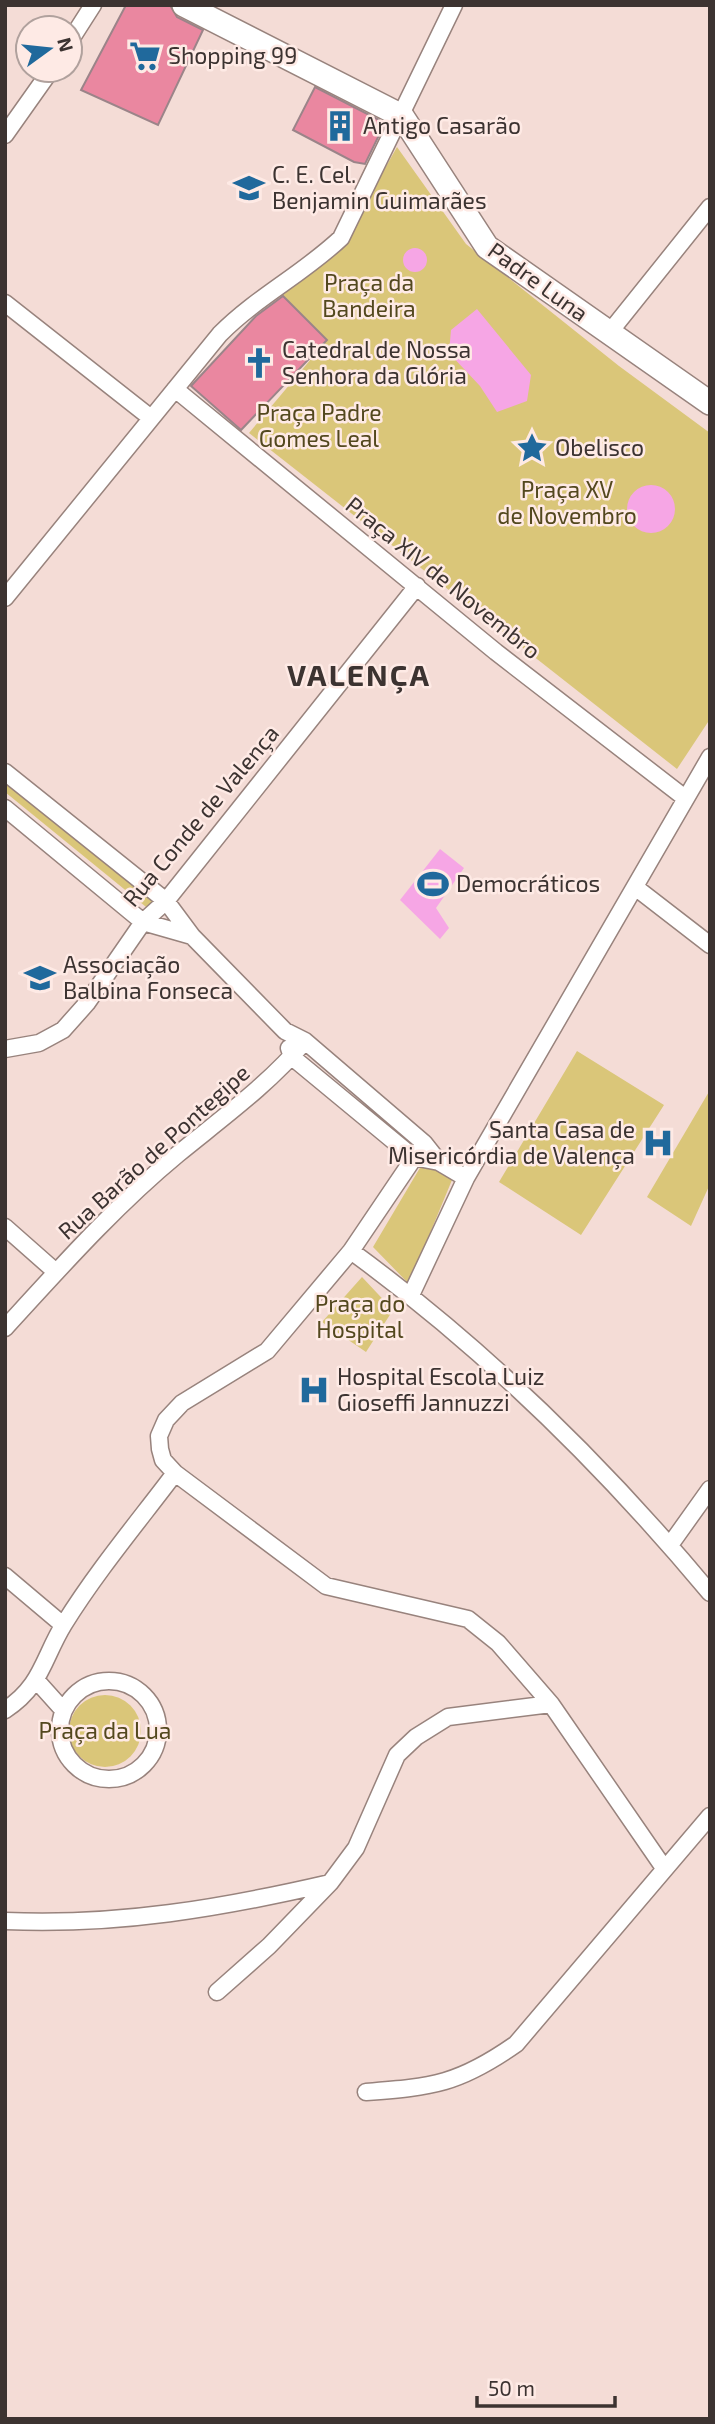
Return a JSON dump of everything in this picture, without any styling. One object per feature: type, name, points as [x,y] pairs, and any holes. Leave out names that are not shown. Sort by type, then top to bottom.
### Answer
[{"type":"street","points":[[184,5],[402,116]]},
{"type":"street","points":[[5,598],[220,334],[248,306],[323,255],[341,238],[454,5]]},
{"type":"street","points":[[5,135],[41,84]]},
{"type":"street","name":"Padre Luna","points":[[402,116],[487,247],[710,403]]},
{"type":"street","points":[[609,333],[710,207]]},
{"type":"street","points":[[5,303],[151,418]]},
{"type":"street","name":"Praça XIV de Novembro","points":[[175,388],[496,652],[685,798]]},
{"type":"street","name":"Rua Conde de Valença","points":[[5,1049],[39,1043],[63,1030],[88,1003],[143,922],[166,901],[417,586]]},
{"type":"street","points":[[411,1295],[466,1178],[710,757]]},
{"type":"street","points":[[5,772],[166,901],[192,936],[285,1031],[305,1041],[424,1143],[439,1162]]},
{"type":"street","points":[[5,808],[143,922],[192,936]]},
{"type":"street","points":[[635,887],[710,945]]},
{"type":"street","points":[[285,1031],[292,1057],[413,1157],[439,1162],[466,1178]]},
{"type":"street","name":"Rua Barão de Pontegipe","points":[[5,1328],[56,1272],[177,1154],[227,1116],[292,1057],[305,1041]]},
{"type":"street","points":[[424,1143],[351,1251],[268,1351],[182,1403],[166,1420],[159,1436],[163,1460],[175,1473],[327,1586],[468,1619],[498,1643],[551,1704],[664,1868]]},
{"type":"street","points":[[5,1227],[56,1272]]},
{"type":"street","points":[[351,1251],[411,1295],[541,1412],[670,1545],[710,1593]]},
{"type":"street","points":[[5,1710],[37,1681],[63,1625],[175,1473]]},
{"type":"street","points":[[670,1545],[710,1489]]},
{"type":"street","points":[[5,1576],[63,1625]]},
{"type":"street","points":[[115,1680],[131,1685],[144,1694],[153,1708],[158,1723],[158,1740],[141,1768],[127,1776],[110,1780],[94,1777],[79,1770],[64,1750],[59,1726],[63,1710],[71,1696],[92,1683],[115,1680]]},
{"type":"street","points":[[37,1681],[63,1710]]},
{"type":"street","points":[[217,1992],[269,1946],[330,1883],[356,1848],[397,1755],[416,1737],[448,1717],[551,1704]]},
{"type":"street","points":[[366,2092],[406,2089],[456,2080],[484,2067],[516,2044],[710,1816]]},
{"type":"street","points":[[5,1922],[68,1924],[174,1915],[330,1883]]},
{"type":"green space","name":"Praça XV de Novembro","points":[[397,147],[466,244],[619,366],[710,433],[710,719],[677,769],[249,433],[327,340],[279,293],[344,241]]},
{"type":"green space","points":[[5,777],[161,900],[151,911],[5,792]]},
{"type":"green space","points":[[577,1051],[664,1105],[581,1235],[499,1182]]},
{"type":"green space","points":[[710,1090],[710,1184],[691,1226],[647,1197]]},
{"type":"green space","points":[[424,1161],[452,1180],[409,1284],[373,1247]]},
{"type":"green space","name":"Praça do Hospital","points":[[362,1277],[393,1310],[366,1352],[322,1322]]},
{"type":"green space","name":"Praça da Lua","points":[[105,1695],[125,1701],[135,1711],[141,1731],[135,1751],[125,1761],[105,1767],[85,1761],[75,1751],[69,1731],[75,1711],[85,1701]]},
{"type":"shaded area","points":[[415,248],[423,252],[427,260],[423,268],[415,272],[407,268],[403,260],[407,252]]},
{"type":"shaded area","points":[[477,309],[531,375],[527,401],[497,412],[480,386],[449,353],[451,330]]},
{"type":"shaded area","points":[[651,485],[668,492],[675,509],[668,526],[651,533],[634,526],[627,509],[634,492]]},
{"type":"shaded area","name":"Democráticos","points":[[440,849],[464,868],[436,908],[449,928],[440,939],[400,900]]},
{"type":"building","name":"Shopping 99","points":[[126,5],[170,5],[177,17],[203,30],[158,125],[81,90]]},
{"type":"building","name":"Antigo Casarão","points":[[315,87],[385,123],[365,164],[354,162],[293,130]]},
{"type":"building","name":"Catedral de Nossa Senhora da Glória","points":[[283,296],[327,340],[241,430],[191,386],[256,316]]},
{"type":"place","name":"Shopping 99","points":[[145,56]]},
{"type":"place","name":"Antigo Casarão","points":[[340,126]]},
{"type":"place","name":"C. E. Cel. Benjamin Guimarães","points":[[249,188]]},
{"type":"place","name":"Catedral de Nossa Senhora da Glória","points":[[259,363]]},
{"type":"place","name":"Obelisco","points":[[532,448]]},
{"type":"place","name":"Democráticos","points":[[433,884]]},
{"type":"place","name":"Associação Balbina Fonseca","points":[[40,978]]},
{"type":"place","name":"Santa Casa de Misericórdia de Valença","points":[[658,1143]]},
{"type":"place","name":"Hospital Escola Luiz Gioseffi Jannuzzi","points":[[314,1390]]},
{"type":"district","name":"VALENÇA","points":[[359,676]]},
{"type":"park label","name":"Praça da Bandeira","points":[[369,296]]},
{"type":"park label","name":"Praça Padre Gomes Leal","points":[[319,426]]}]
